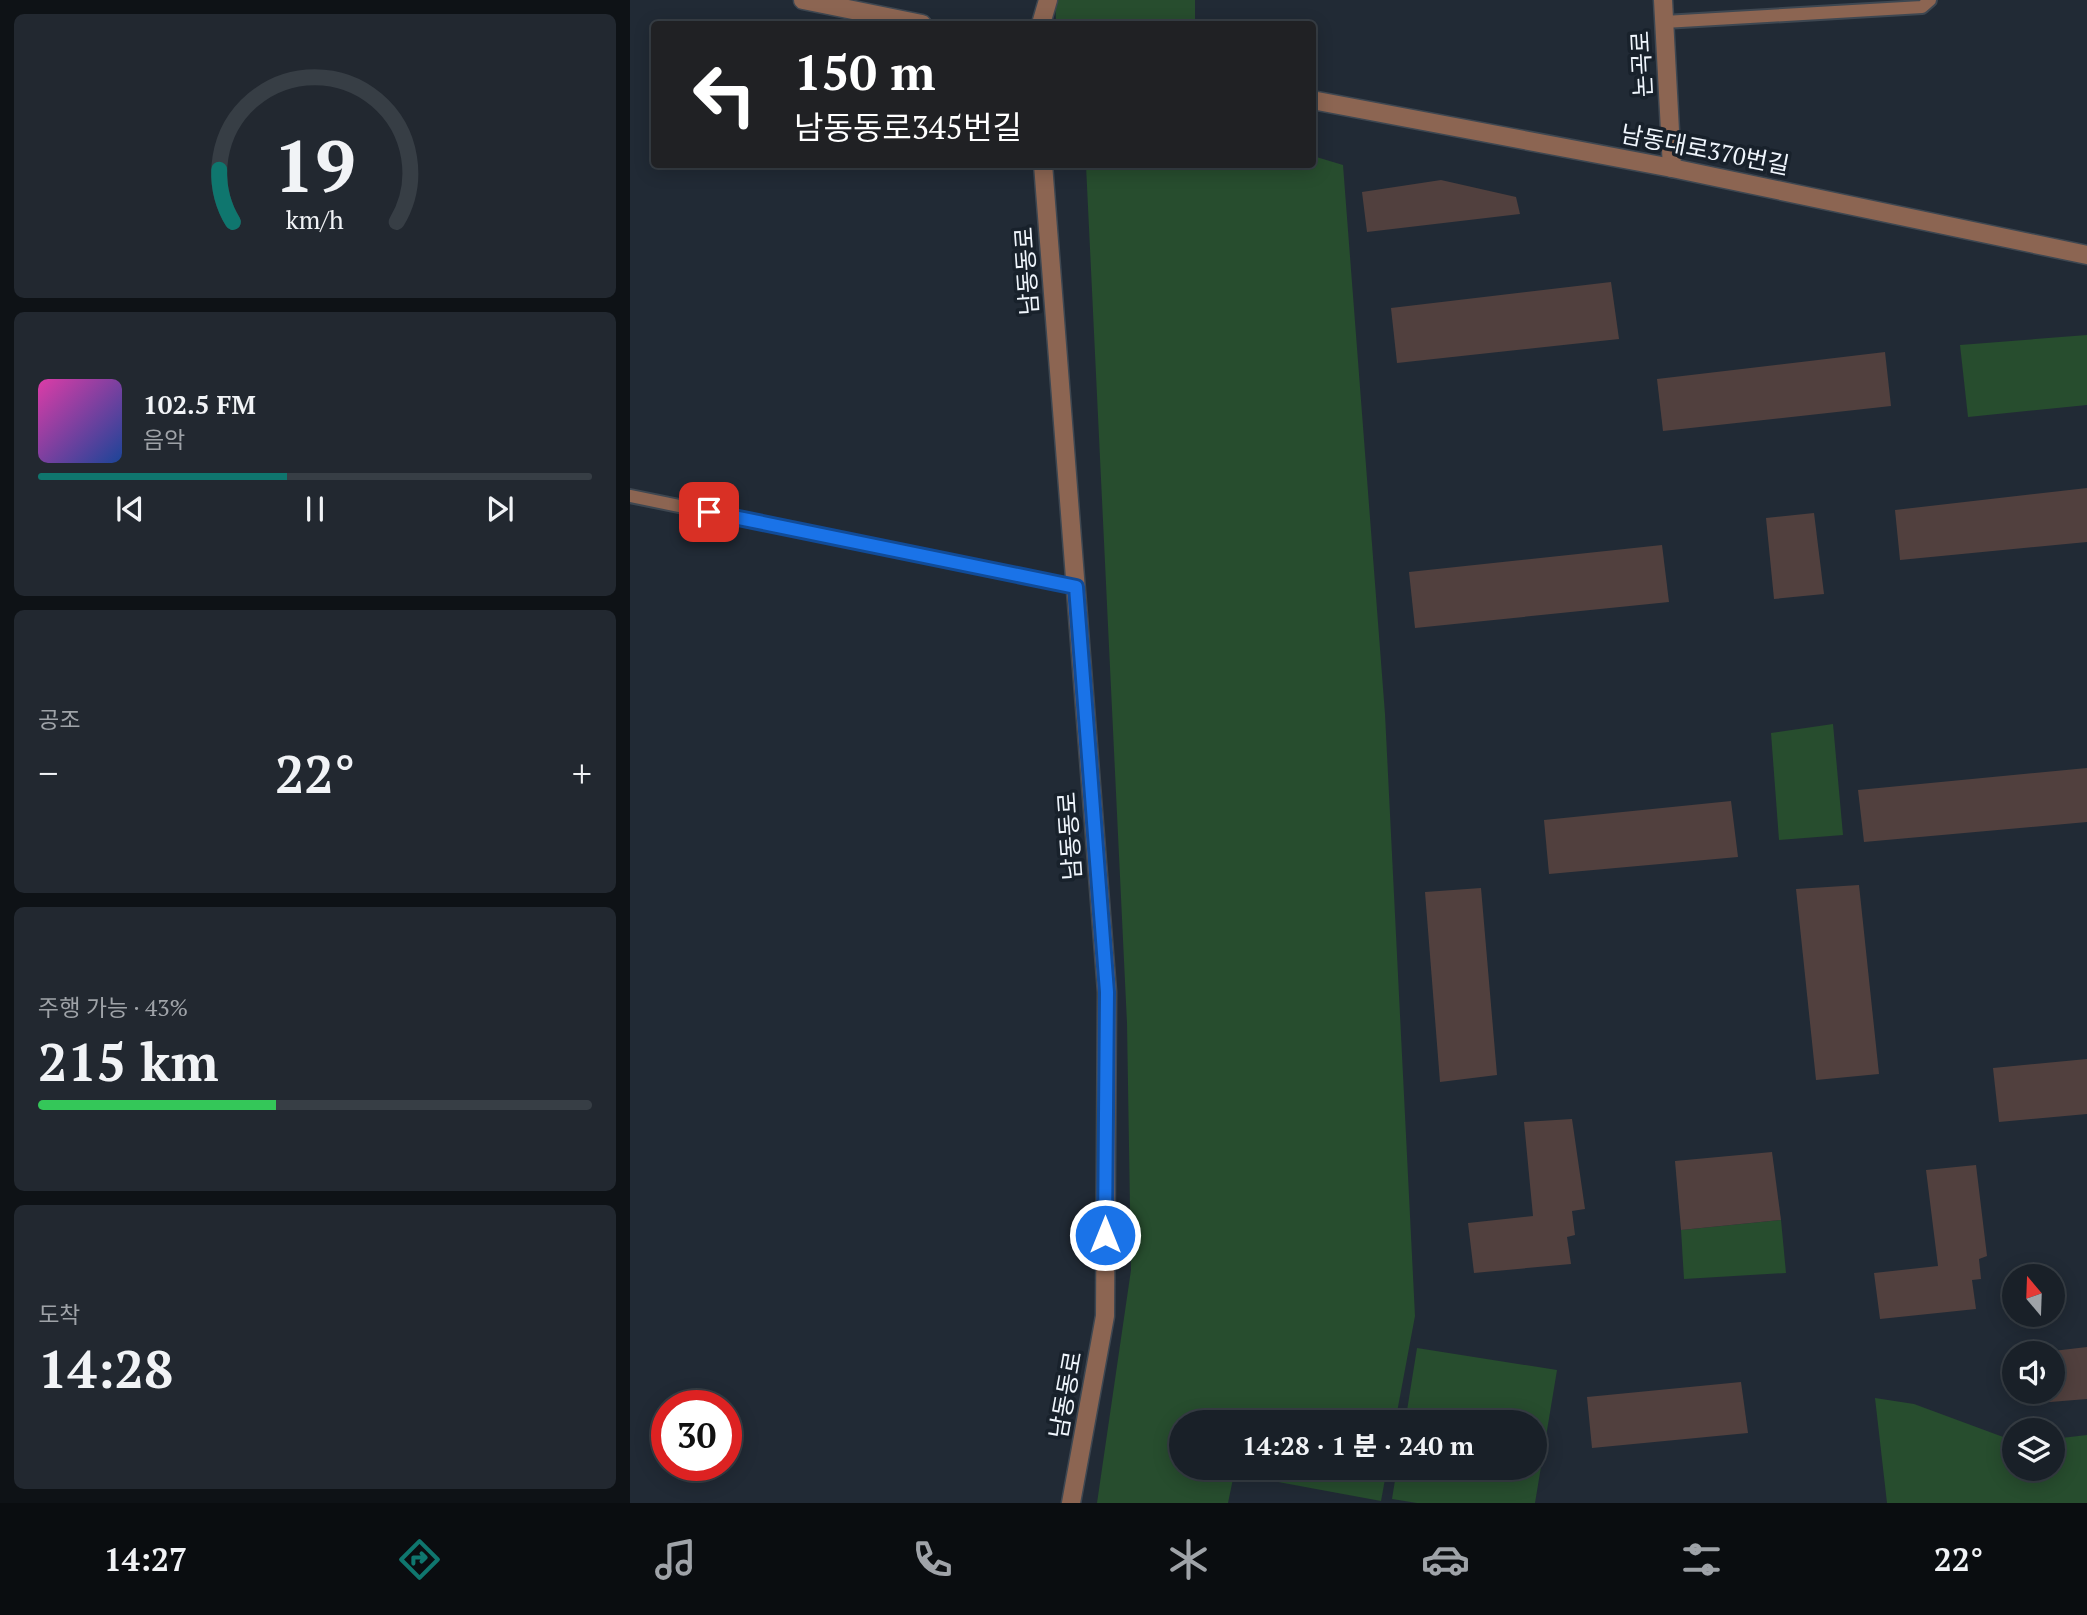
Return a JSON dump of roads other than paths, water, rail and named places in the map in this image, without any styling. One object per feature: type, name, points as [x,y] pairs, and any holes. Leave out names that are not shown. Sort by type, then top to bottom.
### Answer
[{"type":"street","points":[[803,0],[907,21]]},
{"type":"street","points":[[1042,21],[1048,0]]},
{"type":"street","name":"논곡로","points":[[1663,0],[1672,168]]},
{"type":"street","name":"남동대로370번길","points":[[1316,101],[1672,168],[2087,255]]},
{"type":"street","name":"남동동로","points":[[1043,168],[1107,992],[1105,1315],[1071,1503]]},
{"type":"lane","points":[[1664,22],[1810,7],[1923,6],[1930,0]]},
{"type":"lane","points":[[630,496],[1076,587]]}]
